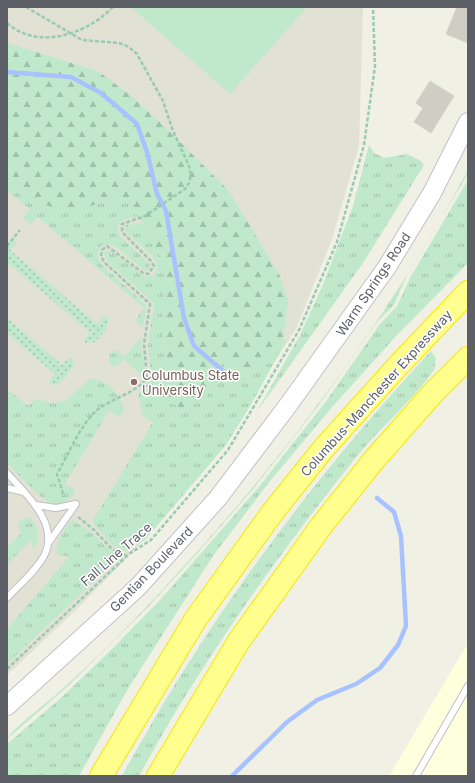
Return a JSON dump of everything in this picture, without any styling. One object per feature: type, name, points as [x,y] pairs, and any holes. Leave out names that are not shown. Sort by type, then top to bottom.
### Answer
[{"type":"highway","name":"Columbus-Manchester Expressway","points":[[100,776],[195,620],[272,513],[324,448],[396,368],[468,292]]},
{"type":"highway","points":[[158,776],[239,641],[322,525],[374,460],[427,400],[468,358]]},
{"type":"main road","name":"Warm Springs Road","points":[[264,437],[386,267],[432,193],[468,122]]},
{"type":"main road","name":"Gentian Boulevard","points":[[7,706],[138,587],[218,498],[264,437]]},
{"type":"lane","points":[[7,473],[36,505],[49,530],[49,542]]},
{"type":"lane","points":[[7,488],[24,492]]},
{"type":"lane","points":[[36,505],[56,508],[70,508]]},
{"type":"lane","points":[[7,598],[29,576],[44,555],[49,542],[70,508]]},
{"type":"lane","points":[[416,776],[468,686]]},
{"type":"path","points":[[26,7],[82,40],[119,43],[137,54],[163,100],[173,131],[189,166],[191,176],[185,189],[145,216],[122,224],[122,232],[152,261],[154,266],[148,274],[143,273],[107,246],[102,250],[101,256],[104,262],[150,304],[144,344],[147,378],[140,387],[95,413],[87,422],[57,474],[70,508],[112,549],[126,556]]},
{"type":"path","points":[[7,23],[25,35],[36,37],[62,36],[96,22],[113,7]]},
{"type":"path","name":"Fall Line Trace","points":[[7,669],[126,556],[151,540],[228,450],[299,330],[337,242],[364,145],[375,66],[373,7]]},
{"type":"path","points":[[7,246],[20,230]]},
{"type":"shaded area","name":"Columbus State University","points":[[7,7],[363,7],[359,146],[332,239],[296,329],[226,436],[145,539],[78,608],[7,675]]},
{"type":"shaded area","points":[[468,643],[468,776],[389,776],[424,717]]},
{"type":"green space","points":[[131,7],[307,7],[230,94]]},
{"type":"green space","points":[[7,43],[98,71],[130,95],[161,123],[229,191],[280,276],[288,302],[283,340],[257,372],[226,360],[208,376],[207,398],[182,409],[170,402],[164,358],[164,264],[149,231],[124,197],[71,211],[40,204],[7,182]]},
{"type":"green space","points":[[369,145],[374,153],[385,158],[407,154],[421,161],[424,165],[363,263],[256,413],[300,335],[324,282],[353,206]]},
{"type":"green space","points":[[468,170],[466,177],[439,222]]},
{"type":"green space","points":[[468,180],[468,263],[398,334],[333,406],[270,481],[213,556],[129,687],[79,776],[7,776],[7,744],[62,697],[162,598],[258,488],[327,400],[380,324],[397,306],[410,278]]},
{"type":"green space","points":[[7,182],[40,204],[124,197],[138,216],[123,220],[117,226],[120,236],[149,263],[150,269],[146,271],[142,269],[118,248],[109,244],[102,245],[98,253],[98,257],[101,264],[145,304],[146,308],[143,328],[135,321],[144,308],[38,217],[31,224],[24,219],[24,216],[30,209],[7,191]]},
{"type":"green space","points":[[143,223],[149,231],[165,264],[163,326],[164,357],[170,402],[208,376],[226,360],[257,372],[283,340],[286,341],[249,408],[226,445],[145,540],[126,551],[112,545],[92,522],[153,422],[143,416],[138,394],[151,380],[148,346],[154,305],[151,300],[108,262],[104,254],[106,251],[111,251],[144,277],[154,275],[157,269],[156,262],[147,250],[124,229],[126,225]]},
{"type":"green space","points":[[15,239],[16,243],[10,250],[97,324],[105,316],[109,318],[106,329],[95,342],[85,343],[85,339],[90,332],[7,262],[7,248]]},
{"type":"green space","points":[[408,273],[394,305],[377,322],[318,406],[253,489],[195,556],[145,610],[66,688],[7,739],[10,734],[59,692],[118,636],[216,531],[296,433],[334,383]]},
{"type":"green space","points":[[7,318],[62,365],[69,358],[72,359],[74,365],[64,379],[56,385],[50,384],[50,380],[55,374],[7,333]]},
{"type":"green space","points":[[142,336],[141,345],[146,376],[144,377],[123,359],[117,366],[112,366],[109,362],[110,353],[116,350],[124,357]]},
{"type":"green space","points":[[431,351],[436,358],[434,370],[415,394],[363,449],[295,536],[239,614],[187,693],[139,776],[122,776],[154,719],[189,662],[225,607],[263,554],[344,450]]},
{"type":"green space","points":[[90,379],[101,381],[118,395],[123,407],[123,413],[119,416],[109,411],[65,484],[74,489],[75,494],[63,503],[52,503],[37,493],[7,463],[7,389],[28,406],[36,399],[53,403],[65,401]]},
{"type":"green space","points":[[23,518],[29,518],[37,528],[38,536],[36,545],[34,549],[30,540],[7,565],[7,548],[21,533],[18,524]]},
{"type":"green space","points":[[72,520],[90,531],[119,557],[7,664],[7,629],[69,557],[57,554],[56,551],[61,535]]},
{"type":"building","points":[[457,7],[468,7],[468,43],[446,34]]},
{"type":"building","points":[[430,81],[454,96],[431,133],[414,122],[423,108],[416,103]]},
{"type":"waterway","points":[[7,72],[71,77],[101,93],[137,124],[147,152],[157,194],[166,211],[184,318],[194,346],[231,378]]},
{"type":"waterway","points":[[232,776],[287,722],[317,700],[356,684],[380,668],[398,645],[406,626],[401,536],[394,512],[377,498]]},
{"type":"place","name":"Columbus State University","points":[[134,382]]}]
